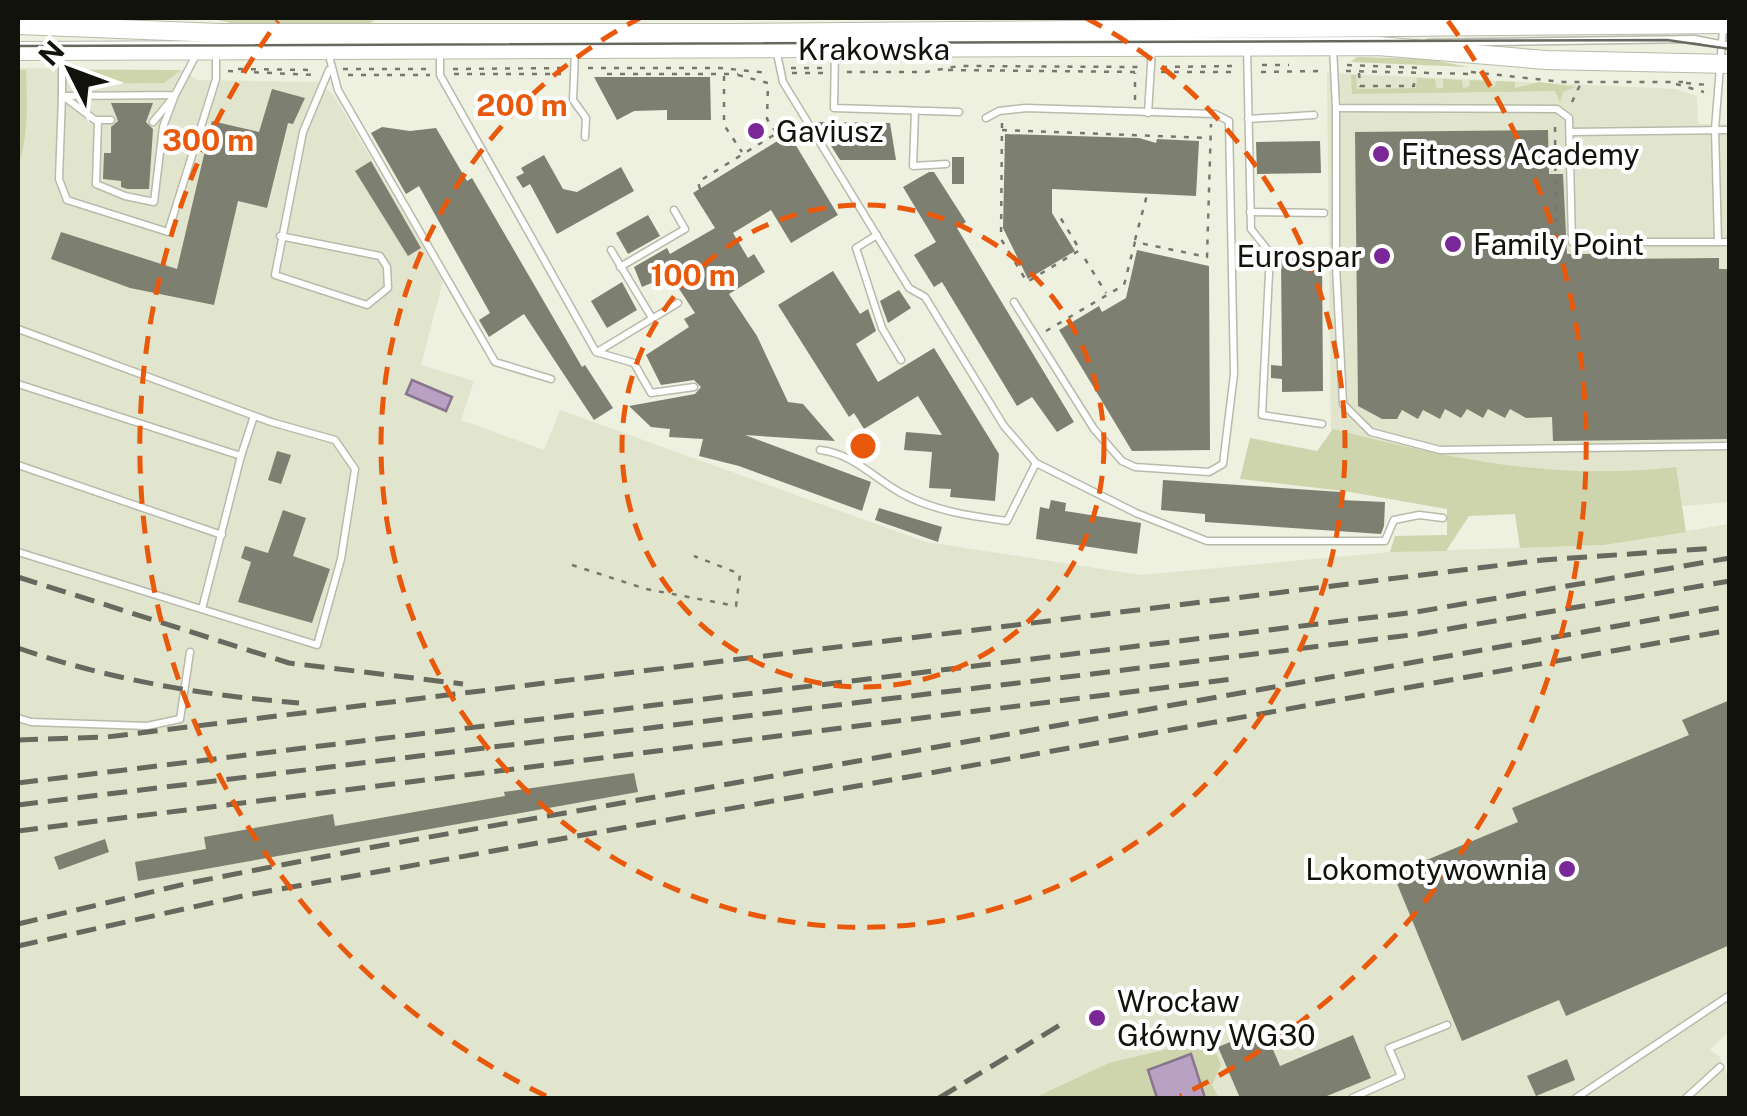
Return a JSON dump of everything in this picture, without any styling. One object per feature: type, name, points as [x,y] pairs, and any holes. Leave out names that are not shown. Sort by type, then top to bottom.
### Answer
[{"type":"main road","name":"Krakowska","points":[[18,26],[207,44],[324,66],[440,52],[575,62],[776,49],[1247,47],[1372,23],[1688,31],[1727,24]]},
{"type":"main road","name":"Krakowska","points":[[18,52],[207,44],[386,29],[517,25],[613,28],[1169,24],[1337,28],[1407,46],[1546,60],[1724,64]]},
{"type":"lane","points":[[1718,242],[1716,129],[1724,64],[1719,43],[1727,24]]},
{"type":"lane","points":[[1337,28],[1336,266],[1342,404],[1356,422],[1370,432],[1440,450],[1730,446]]},
{"type":"lane","points":[[1407,46],[1444,40],[1688,31],[1730,46]]},
{"type":"lane","points":[[152,122],[175,95],[207,44]]},
{"type":"lane","points":[[62,52],[59,179],[67,200],[168,232],[216,79],[207,44]]},
{"type":"lane","points":[[1148,113],[1152,47]]},
{"type":"lane","points":[[1247,47],[1251,229],[1270,253],[1262,415],[1322,424]]},
{"type":"lane","points":[[776,49],[783,82],[909,288],[925,297],[1004,426],[1036,463],[1136,514],[1206,542],[1386,541],[1394,520],[1419,515],[1443,518]]},
{"type":"lane","points":[[835,49],[834,108],[958,112]]},
{"type":"lane","points":[[440,52],[440,75],[596,352],[634,363],[651,393],[694,387]]},
{"type":"lane","points":[[575,62],[573,100],[586,118],[585,137]]},
{"type":"lane","points":[[280,236],[380,256],[387,267],[388,288],[366,305],[274,275],[280,236],[303,132],[324,66]]},
{"type":"lane","points":[[324,66],[495,362],[551,379]]},
{"type":"lane","points":[[62,96],[175,95]]},
{"type":"lane","points":[[98,120],[96,184],[124,196],[154,202],[162,127],[175,95]]},
{"type":"lane","points":[[62,96],[98,120],[111,120]]},
{"type":"lane","points":[[986,118],[998,111],[1026,108],[1215,114],[1232,126],[1234,374],[1222,464],[1209,472],[1122,462],[1094,430],[1014,302]]},
{"type":"lane","points":[[1336,108],[1557,109],[1570,118],[1572,242],[1730,242]]},
{"type":"lane","points":[[914,111],[913,166],[946,164]]},
{"type":"lane","points":[[1248,119],[1314,115]]},
{"type":"lane","points":[[1570,132],[1730,130]]},
{"type":"lane","points":[[620,267],[685,229],[674,210]]},
{"type":"lane","points":[[1250,212],[1324,213]]},
{"type":"lane","points":[[876,235],[856,248],[882,328],[901,360]]},
{"type":"lane","points":[[611,250],[652,318]]},
{"type":"lane","points":[[596,352],[678,303]]},
{"type":"lane","points":[[18,329],[254,416],[335,440],[355,469],[341,559],[317,645],[18,552]]},
{"type":"lane","points":[[18,384],[241,456]]},
{"type":"lane","points":[[202,609],[254,416]]},
{"type":"lane","points":[[820,450],[842,453],[902,494],[953,514],[1006,521],[1036,463]]},
{"type":"lane","points":[[18,465],[222,535]]},
{"type":"lane","points":[[18,718],[31,722],[147,726],[180,719],[190,652]]},
{"type":"lane","points":[[1576,1098],[1730,995]]},
{"type":"lane","points":[[1352,1098],[1401,1076],[1389,1048],[1447,1025]]},
{"type":"lane","points":[[1686,1098],[1720,1067]]},
{"type":"path","points":[[207,44],[239,69],[324,66]]},
{"type":"path","points":[[568,74],[452,72],[575,62],[770,73]]},
{"type":"path","points":[[223,70],[239,75],[324,66]]},
{"type":"path","points":[[839,72],[926,72],[959,66],[1145,69],[948,70]]},
{"type":"path","points":[[1239,66],[1159,69],[1240,72]]},
{"type":"path","points":[[1252,72],[1328,68],[1253,66]]},
{"type":"path","points":[[1474,74],[1359,72],[1346,68],[1474,74],[1581,82],[1702,85]]},
{"type":"path","points":[[428,70],[341,72],[432,75]]},
{"type":"path","points":[[790,70],[828,70]]},
{"type":"path","points":[[607,74],[698,72],[737,74],[768,82],[767,120],[777,134]]},
{"type":"path","points":[[1134,112],[1135,72]]},
{"type":"path","points":[[1359,72],[1360,86],[1414,86],[1414,74]]},
{"type":"path","points":[[1386,73],[1387,86]]},
{"type":"path","points":[[580,74],[596,74]]},
{"type":"path","points":[[724,74],[724,125],[744,154]]},
{"type":"path","points":[[1678,75],[1684,82]]},
{"type":"path","points":[[1572,102],[1581,82]]},
{"type":"path","points":[[1675,84],[1704,92]]},
{"type":"path","points":[[700,189],[698,182],[804,116]]},
{"type":"path","points":[[1038,131],[1039,118]]},
{"type":"path","points":[[1002,119],[1001,239],[1027,282],[1080,250],[1060,217]]},
{"type":"path","points":[[1134,242],[1207,257],[1212,124]]},
{"type":"path","points":[[1554,126],[1556,248]]},
{"type":"path","points":[[1001,130],[1211,138]]},
{"type":"path","points":[[1036,337],[1124,284],[1147,195]]},
{"type":"path","points":[[1085,259],[1107,294]]},
{"type":"path","points":[[572,565],[646,588],[736,606],[740,574],[694,556]]},
{"type":"shaded area","points":[[18,68],[181,70],[197,80],[316,82],[333,94],[443,281],[421,365],[474,381],[461,420],[544,450],[560,410],[926,542],[1141,575],[1390,552],[1604,545],[1729,524],[1730,1031],[1709,1050],[1719,1056],[1729,1076],[1729,1098],[18,1098]]},
{"type":"shaded area","points":[[1327,73],[1676,89],[1697,96],[1698,124],[1729,124],[1729,502],[1656,508],[1391,456],[1331,431]]},
{"type":"shaded area","points":[[412,380],[452,397],[446,411],[406,394]]},
{"type":"shaded area","points":[[1191,1054],[1205,1098],[1157,1098],[1148,1070]]},
{"type":"green space","points":[[211,18],[377,18],[370,23],[230,23]]},
{"type":"green space","points":[[1357,57],[1427,59],[1469,67],[1351,62]]},
{"type":"green space","points":[[18,70],[26,70],[27,107],[18,167]]},
{"type":"green space","points":[[75,70],[181,70],[164,83],[72,84]]},
{"type":"green space","points":[[1351,75],[1356,75],[1357,89],[1416,88],[1417,78],[1435,79],[1436,88],[1443,88],[1443,79],[1462,80],[1463,88],[1469,87],[1470,80],[1488,81],[1489,87],[1495,87],[1496,81],[1515,82],[1515,88],[1539,82],[1576,87],[1563,92],[1560,103],[1555,91],[1352,94]]},
{"type":"green space","points":[[1333,429],[1461,458],[1545,469],[1631,471],[1676,467],[1686,532],[1604,545],[1520,548],[1515,514],[1469,516],[1446,551],[1390,552],[1395,536],[1447,535],[1447,509],[1344,491],[1240,479],[1250,438],[1317,451]]},
{"type":"green space","points":[[1210,1039],[1221,1065],[1212,1085],[1219,1098],[1205,1098],[1206,1095],[1149,1070],[1157,1098],[1034,1098],[1109,1063]]},
{"type":"building","points":[[594,77],[710,77],[711,120],[667,120],[667,110],[634,111],[617,120]]},
{"type":"building","points":[[272,89],[305,98],[293,124],[288,123],[267,208],[238,201],[214,305],[130,288],[51,259],[61,232],[177,269],[212,121],[259,132]]},
{"type":"building","points":[[111,103],[153,103],[146,122],[153,129],[149,189],[127,189],[121,187],[121,181],[103,179],[104,153],[111,153],[111,127],[118,121]]},
{"type":"building","points":[[816,122],[890,123],[896,160],[840,160]]},
{"type":"building","points":[[382,127],[410,131],[436,128],[467,181],[472,178],[582,367],[585,365],[613,408],[594,420],[524,314],[489,337],[479,320],[490,313],[419,186],[406,194],[371,133]]},
{"type":"building","points":[[1548,130],[1549,174],[1563,174],[1567,254],[1614,254],[1614,259],[1719,258],[1719,269],[1730,269],[1730,439],[1553,441],[1552,417],[1526,418],[1510,409],[1505,418],[1488,409],[1483,418],[1467,409],[1461,418],[1445,409],[1440,419],[1423,410],[1418,419],[1402,410],[1397,419],[1382,419],[1358,406],[1355,132]]},
{"type":"building","points":[[789,134],[838,215],[791,243],[771,210],[733,233],[748,258],[754,254],[765,272],[729,294],[757,336],[788,402],[803,404],[835,441],[745,435],[871,482],[862,511],[739,466],[699,456],[703,439],[669,437],[670,429],[651,427],[629,406],[695,394],[701,387],[694,380],[661,385],[646,355],[689,327],[684,319],[695,313],[670,275],[642,287],[634,267],[667,248],[670,254],[715,228],[693,193]]},
{"type":"building","points":[[1005,134],[1139,138],[1156,143],[1157,139],[1199,141],[1196,196],[1052,189],[1052,213],[1075,251],[1028,279],[1003,228]]},
{"type":"building","points":[[1320,141],[1321,173],[1257,174],[1256,142]]},
{"type":"building","points":[[544,155],[563,189],[577,192],[621,167],[634,191],[557,234],[530,184],[523,188],[516,177],[524,173],[521,168]]},
{"type":"building","points":[[952,157],[964,157],[964,184],[952,184]]},
{"type":"building","points":[[371,161],[421,248],[408,256],[355,171]]},
{"type":"building","points":[[934,172],[966,222],[957,228],[1074,422],[1057,432],[1032,397],[1017,406],[942,282],[934,287],[914,255],[936,242],[903,187]]},
{"type":"building","points":[[648,215],[660,236],[628,254],[616,233]]},
{"type":"building","points":[[1137,250],[1209,266],[1210,450],[1132,451],[1059,330],[1099,306],[1102,312],[1126,298]]},
{"type":"building","points":[[1281,254],[1322,254],[1323,391],[1282,392],[1282,379],[1271,378],[1271,365],[1282,366]]},
{"type":"building","points":[[833,271],[860,314],[868,309],[876,331],[856,344],[878,382],[934,348],[999,454],[995,501],[950,497],[951,489],[929,488],[932,452],[904,450],[906,432],[942,435],[918,396],[864,429],[854,413],[849,417],[778,305]]},
{"type":"building","points":[[622,282],[637,310],[607,328],[591,301]]},
{"type":"building","points":[[899,290],[911,308],[888,323],[880,301]]},
{"type":"building","points":[[277,451],[291,455],[281,484],[268,480]]},
{"type":"building","points":[[1163,480],[1341,492],[1340,500],[1385,502],[1384,526],[1381,534],[1205,522],[1205,514],[1161,510]]},
{"type":"building","points":[[1051,500],[1066,503],[1065,511],[1141,523],[1137,554],[1036,539],[1040,507],[1049,509]]},
{"type":"building","points":[[879,508],[942,527],[938,542],[875,520]]},
{"type":"building","points":[[283,510],[306,518],[293,556],[330,569],[312,623],[238,602],[251,562],[241,558],[245,546],[268,553]]},
{"type":"building","name":"Lokomotywownia","points":[[1730,700],[1730,945],[1566,1016],[1559,1000],[1462,1041],[1393,874],[1518,822],[1512,808],[1689,735],[1682,720]]},
{"type":"building","points":[[634,773],[638,792],[138,881],[135,862],[206,849],[204,837],[333,814],[335,826],[505,796],[504,792]]},
{"type":"building","points":[[105,839],[109,852],[59,870],[54,857]]},
{"type":"building","points":[[1264,1028],[1280,1066],[1353,1035],[1371,1078],[1322,1098],[1240,1098],[1218,1047]]},
{"type":"building","points":[[1567,1059],[1575,1080],[1536,1096],[1527,1076]]},
{"type":"tram line","points":[[18,46],[1667,40],[1730,49]]},
{"type":"railway","points":[[18,740],[107,737],[1543,560],[1716,548]]},
{"type":"railway","points":[[18,783],[1416,612],[1730,558]]},
{"type":"railway","points":[[18,577],[289,663],[463,684]]},
{"type":"railway","points":[[18,805],[1419,634],[1730,581]]},
{"type":"railway","points":[[18,924],[189,883],[379,846],[1730,606]]},
{"type":"railway","points":[[18,946],[247,895],[1730,630]]},
{"type":"railway","points":[[18,648],[87,669],[157,684],[299,703]]},
{"type":"railway","points":[[18,831],[1233,679]]},
{"type":"railway","points":[[939,1098],[1065,1022]]},
{"type":"place","name":"Gaviusz","points":[[756,131]]},
{"type":"place","name":"Fitness Academy","points":[[1381,154]]},
{"type":"place","name":"Family Point","points":[[1453,244]]},
{"type":"place","name":"Eurospar","points":[[1382,256]]},
{"type":"place","name":"Lokomotywownia","points":[[1567,869]]},
{"type":"place","name":"Wrocław Główny WG30","points":[[1097,1018]]}]
